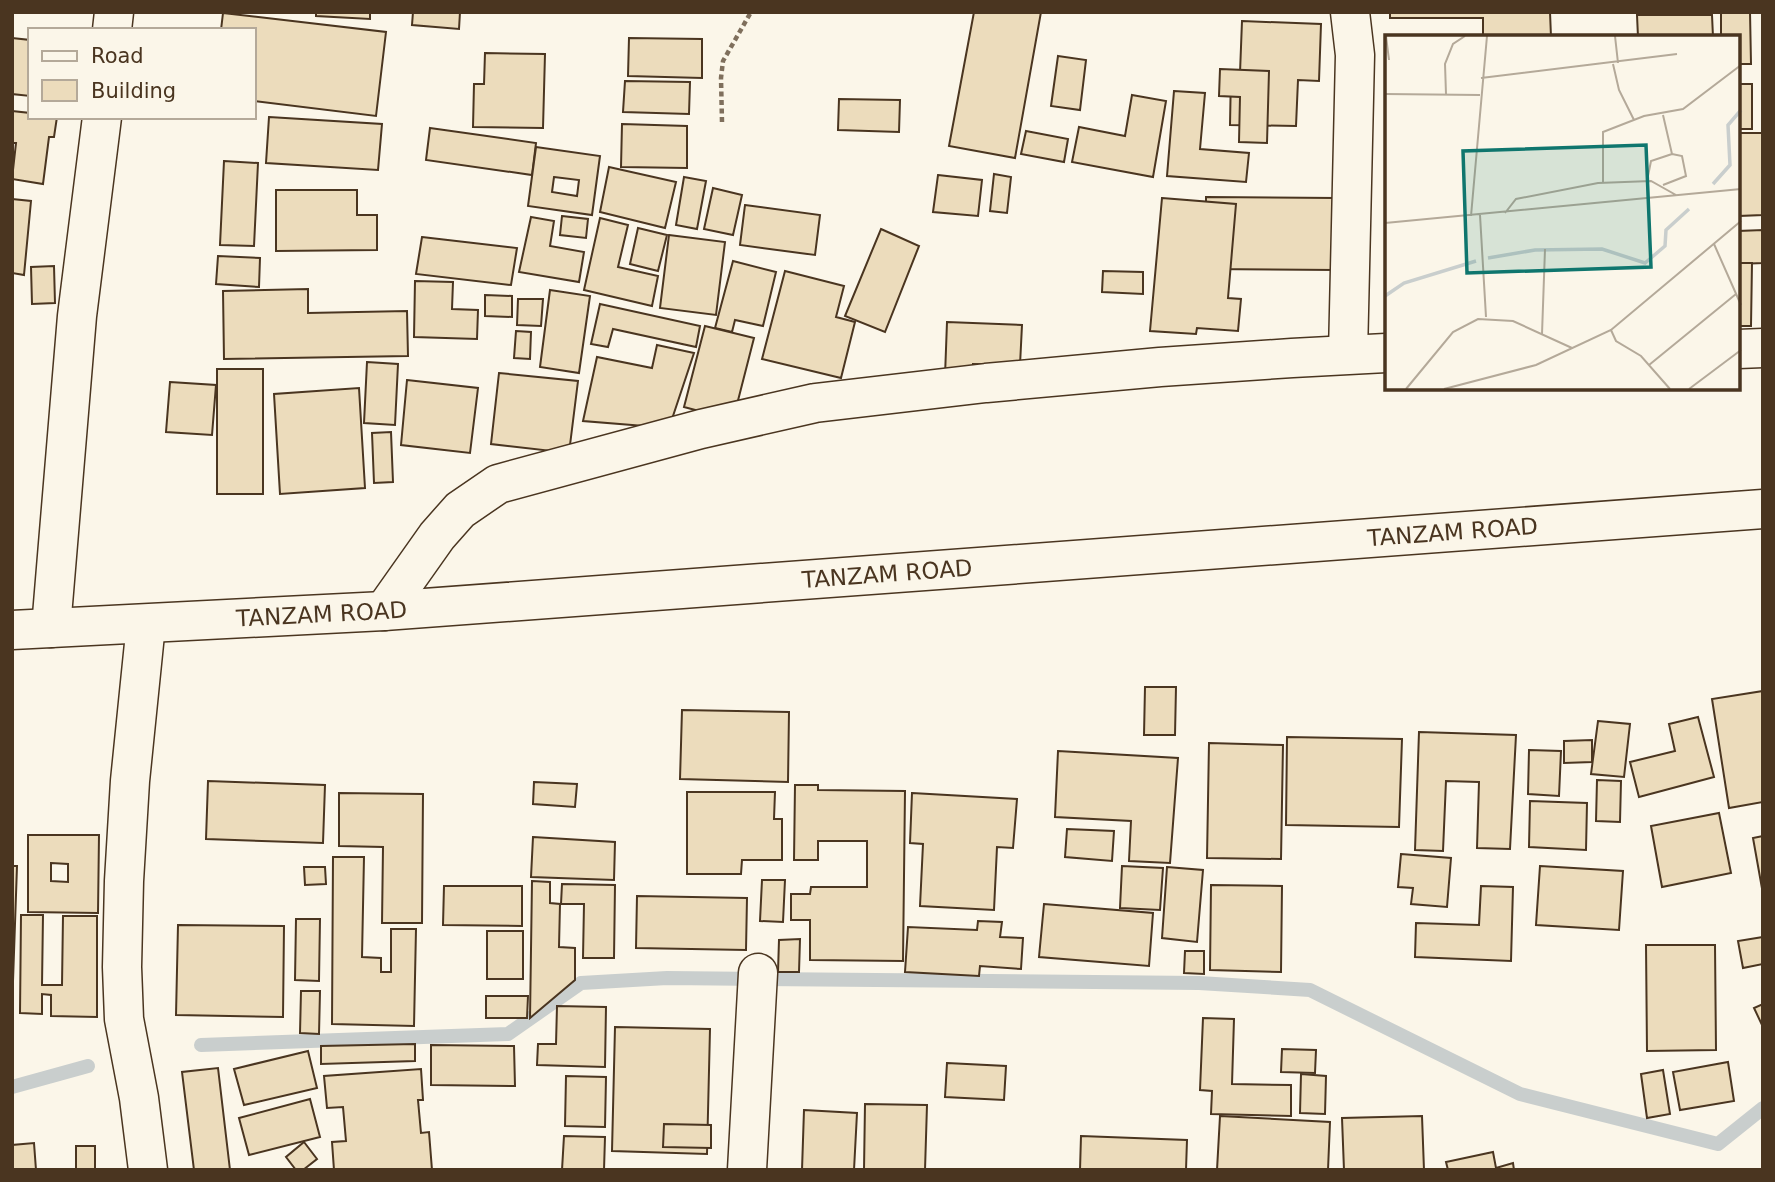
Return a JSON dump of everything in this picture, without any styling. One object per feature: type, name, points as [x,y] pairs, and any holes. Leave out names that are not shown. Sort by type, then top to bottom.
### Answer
[{"type":"main road","points":[[1348,354],[1355,55],[1350,12]]},
{"type":"main road","points":[[51,628],[77,316],[102,119]]},
{"type":"main road","points":[[1740,349],[1763,348]]},
{"type":"main road","points":[[383,611],[437,536],[460,510],[498,484],[701,429],[803,405],[986,383],[1385,353]]},
{"type":"main road","name":"TANZAM ROAD","points":[[12,630],[383,611],[1763,509]]},
{"type":"main road","points":[[146,624],[130,781],[122,967],[124,1019],[139,1098],[148,1170]]},
{"type":"main road","points":[[747,1170],[758,973]]},
{"type":"path","points":[[722,121],[723,61],[751,12]]},
{"type":"building","points":[[316,12],[370,12],[370,19],[316,16]]},
{"type":"building","points":[[413,12],[460,12],[459,29],[412,25]]},
{"type":"building","points":[[974,12],[1041,12],[1015,158],[949,146]]},
{"type":"building","points":[[1390,12],[1550,12],[1551,35],[1483,35],[1483,18],[1390,18]]},
{"type":"building","points":[[1721,12],[1750,12],[1751,64],[1740,64],[1740,35],[1721,35]]},
{"type":"building","points":[[223,13],[386,32],[376,116],[256,101],[256,28],[221,28]]},
{"type":"building","points":[[1637,15],[1712,15],[1713,35],[1638,35]]},
{"type":"building","points":[[1242,21],[1321,24],[1319,81],[1298,80],[1296,126],[1230,125],[1231,73],[1240,73]]},
{"type":"building","points":[[12,38],[28,40],[28,96],[12,94]]},
{"type":"building","points":[[629,38],[702,39],[702,78],[628,76]]},
{"type":"building","points":[[485,53],[545,54],[543,128],[473,127],[474,84],[484,84]]},
{"type":"building","points":[[1058,56],[1086,60],[1080,110],[1051,106]]},
{"type":"building","points":[[1220,69],[1269,71],[1267,143],[1239,142],[1240,97],[1219,96]]},
{"type":"building","points":[[625,81],[690,82],[689,114],[623,112]]},
{"type":"building","points":[[1740,84],[1752,84],[1752,129],[1740,129]]},
{"type":"building","points":[[1174,91],[1205,93],[1200,149],[1249,153],[1246,182],[1167,176]]},
{"type":"building","points":[[1132,95],[1166,101],[1153,177],[1072,162],[1079,127],[1125,136]]},
{"type":"building","points":[[839,99],[900,100],[899,132],[838,130]]},
{"type":"building","points":[[12,111],[28,113],[28,119],[57,119],[54,137],[49,137],[43,184],[12,179],[16,143],[12,143]]},
{"type":"building","points":[[269,117],[382,124],[378,170],[266,163]]},
{"type":"building","points":[[622,124],[687,126],[687,168],[621,167]]},
{"type":"building","points":[[430,128],[536,143],[532,175],[426,160]]},
{"type":"building","points":[[1026,131],[1068,139],[1064,162],[1021,154]]},
{"type":"building","points":[[1740,133],[1763,133],[1763,215],[1740,216]]},
{"type":"building","points":[[536,147],[600,156],[592,215],[528,206]],"holes":[[[554,177],[579,180],[577,196],[552,192]]]},
{"type":"building","points":[[224,161],[258,163],[254,246],[220,245]]},
{"type":"building","points":[[609,167],[676,182],[665,228],[600,212]]},
{"type":"building","points":[[994,174],[1011,177],[1007,213],[990,211]]},
{"type":"building","points":[[938,175],[982,180],[978,216],[933,212]]},
{"type":"building","points":[[684,177],[706,181],[697,229],[676,225]]},
{"type":"building","points":[[713,188],[742,195],[733,235],[704,229]]},
{"type":"building","points":[[276,190],[357,190],[357,215],[377,215],[377,250],[276,251]]},
{"type":"building","points":[[1206,197],[1336,198],[1336,270],[1206,269]]},
{"type":"building","points":[[1162,198],[1236,204],[1228,298],[1241,299],[1238,331],[1197,328],[1196,334],[1150,331]]},
{"type":"building","points":[[12,199],[31,201],[24,275],[12,273]]},
{"type":"building","points":[[745,205],[820,215],[815,255],[740,245]]},
{"type":"building","points":[[562,216],[588,219],[586,238],[560,235]]},
{"type":"building","points":[[531,217],[554,221],[550,246],[584,252],[579,282],[519,272]]},
{"type":"building","points":[[600,218],[628,225],[618,267],[658,276],[652,306],[584,290]]},
{"type":"building","points":[[638,228],[667,235],[658,271],[630,264]]},
{"type":"building","points":[[881,229],[919,246],[885,332],[845,316]]},
{"type":"building","points":[[1763,230],[1763,263],[1740,264],[1740,231]]},
{"type":"building","points":[[669,235],[725,242],[716,315],[660,308]]},
{"type":"building","points":[[422,237],[517,248],[511,285],[416,274]]},
{"type":"building","points":[[218,256],[260,258],[259,287],[216,284]]},
{"type":"building","points":[[733,261],[776,272],[763,326],[735,320],[732,332],[715,328]]},
{"type":"building","points":[[1740,263],[1752,263],[1751,326],[1740,326]]},
{"type":"building","points":[[54,266],[55,303],[32,304],[31,267]]},
{"type":"building","points":[[785,271],[844,286],[836,317],[855,322],[841,378],[762,359]]},
{"type":"building","points":[[1103,271],[1143,272],[1143,294],[1102,292]]},
{"type":"building","points":[[415,281],[453,282],[452,309],[478,310],[477,339],[414,337]]},
{"type":"building","points":[[308,289],[308,313],[407,311],[408,356],[224,359],[223,291]]},
{"type":"building","points":[[550,290],[590,296],[579,373],[540,367]]},
{"type":"building","points":[[485,295],[512,296],[512,317],[485,316]]},
{"type":"building","points":[[518,299],[543,299],[541,326],[517,325]]},
{"type":"building","points":[[600,304],[700,326],[696,347],[613,329],[608,347],[591,344]]},
{"type":"building","points":[[947,322],[1022,325],[1020,365],[973,364],[973,377],[945,376]]},
{"type":"building","points":[[705,326],[754,338],[733,420],[684,407]]},
{"type":"building","points":[[516,331],[531,332],[530,359],[514,358]]},
{"type":"building","points":[[657,345],[694,353],[669,428],[583,421],[597,357],[652,368]]},
{"type":"building","points":[[367,362],[398,364],[395,425],[364,423]]},
{"type":"building","points":[[217,369],[263,369],[263,494],[217,494]]},
{"type":"building","points":[[499,373],[578,381],[569,453],[491,444]]},
{"type":"building","points":[[407,380],[478,388],[470,453],[401,445]]},
{"type":"building","points":[[170,382],[216,385],[212,435],[166,432]]},
{"type":"building","points":[[359,388],[365,488],[280,494],[274,394]]},
{"type":"building","points":[[391,432],[393,482],[374,483],[372,433]]},
{"type":"building","points":[[1145,687],[1176,687],[1175,735],[1144,735]]},
{"type":"building","points":[[1763,691],[1763,802],[1729,808],[1712,699]]},
{"type":"building","points":[[682,710],[789,712],[788,782],[680,779]]},
{"type":"building","points":[[1698,717],[1714,777],[1639,797],[1630,762],[1675,751],[1669,724]]},
{"type":"building","points":[[1598,721],[1630,724],[1624,777],[1591,774]]},
{"type":"building","points":[[1419,732],[1516,735],[1510,849],[1477,848],[1479,782],[1446,781],[1443,851],[1415,850]]},
{"type":"building","points":[[1287,737],[1402,739],[1399,827],[1286,825]]},
{"type":"building","points":[[1592,740],[1592,762],[1564,763],[1564,741]]},
{"type":"building","points":[[1209,743],[1283,745],[1281,859],[1207,858]]},
{"type":"building","points":[[1529,750],[1561,751],[1559,796],[1528,794]]},
{"type":"building","points":[[1058,751],[1178,758],[1170,863],[1129,861],[1131,821],[1055,817]]},
{"type":"building","points":[[1597,780],[1621,781],[1620,822],[1596,821]]},
{"type":"building","points":[[208,781],[325,785],[323,843],[206,839]]},
{"type":"building","points":[[534,782],[577,784],[575,807],[533,804]]},
{"type":"building","points":[[795,785],[818,785],[818,790],[905,791],[903,961],[810,960],[810,920],[791,920],[791,894],[810,894],[811,887],[867,887],[867,841],[818,841],[818,860],[794,860]]},
{"type":"building","points":[[687,792],[775,792],[774,819],[782,819],[782,860],[742,860],[741,874],[687,874]]},
{"type":"building","points":[[339,793],[423,794],[422,923],[382,923],[383,847],[339,846]]},
{"type":"building","points":[[912,793],[1017,799],[1013,848],[997,847],[994,910],[920,906],[923,844],[910,843]]},
{"type":"building","points":[[1530,801],[1587,803],[1586,850],[1529,847]]},
{"type":"building","points":[[1719,813],[1731,873],[1662,887],[1651,826]]},
{"type":"building","points":[[1067,829],[1114,831],[1112,861],[1065,857]]},
{"type":"building","points":[[28,835],[99,835],[98,913],[28,912]],"holes":[[[51,863],[68,864],[68,882],[51,881]]]},
{"type":"building","points":[[1763,836],[1763,894],[1753,838]]},
{"type":"building","points":[[533,837],[615,842],[614,880],[531,877]]},
{"type":"building","points":[[1401,854],[1451,858],[1447,907],[1411,904],[1413,888],[1398,887]]},
{"type":"building","points":[[333,857],[364,857],[362,957],[381,958],[381,972],[391,972],[391,929],[416,929],[414,1026],[332,1024]]},
{"type":"building","points":[[12,866],[17,866],[12,1010]]},
{"type":"building","points":[[1122,866],[1163,868],[1160,910],[1120,908]]},
{"type":"building","points":[[1540,866],[1623,871],[1619,930],[1536,925]]},
{"type":"building","points":[[304,867],[325,867],[326,884],[305,885]]},
{"type":"building","points":[[1167,867],[1203,870],[1197,942],[1162,938]]},
{"type":"building","points":[[762,880],[785,880],[783,922],[760,921]]},
{"type":"building","points":[[532,881],[550,882],[550,903],[560,904],[559,947],[575,948],[575,980],[530,1018]]},
{"type":"building","points":[[562,884],[615,885],[614,958],[583,958],[584,904],[561,904]]},
{"type":"building","points":[[1211,885],[1282,886],[1281,972],[1210,970]]},
{"type":"building","points":[[444,886],[522,886],[522,926],[443,925]]},
{"type":"building","points":[[1481,886],[1513,887],[1511,961],[1415,957],[1416,923],[1479,925]]},
{"type":"building","points":[[637,896],[747,898],[746,950],[636,948]]},
{"type":"building","points":[[1044,904],[1153,913],[1149,966],[1039,957]]},
{"type":"building","points":[[21,915],[43,915],[42,985],[62,985],[63,916],[97,916],[97,1017],[51,1016],[51,995],[42,994],[42,1014],[20,1013]]},
{"type":"building","points":[[296,919],[320,919],[319,981],[295,980]]},
{"type":"building","points":[[978,921],[1002,922],[1000,937],[1023,938],[1021,969],[980,966],[979,976],[905,972],[908,927],[977,930]]},
{"type":"building","points":[[178,925],[284,926],[283,1017],[176,1015]]},
{"type":"building","points":[[487,931],[523,931],[523,979],[487,979]]},
{"type":"building","points":[[1763,937],[1763,964],[1743,968],[1738,941]]},
{"type":"building","points":[[800,939],[799,972],[778,972],[779,940]]},
{"type":"building","points":[[1646,945],[1715,945],[1716,1050],[1647,1051]]},
{"type":"building","points":[[1185,951],[1204,951],[1204,974],[1184,973]]},
{"type":"building","points":[[301,991],[320,991],[319,1034],[300,1033]]},
{"type":"building","points":[[486,996],[528,996],[527,1018],[486,1018]]},
{"type":"building","points":[[1763,1004],[1763,1027],[1754,1008]]},
{"type":"building","points":[[557,1006],[606,1007],[605,1067],[537,1065],[538,1044],[556,1044]]},
{"type":"building","points":[[1203,1018],[1234,1019],[1232,1084],[1291,1085],[1291,1116],[1211,1114],[1212,1091],[1200,1090]]},
{"type":"building","points":[[615,1027],[710,1029],[707,1154],[612,1151]]},
{"type":"building","points":[[415,1044],[415,1061],[321,1064],[321,1046]]},
{"type":"building","points":[[431,1045],[514,1046],[515,1086],[431,1085]]},
{"type":"building","points":[[1282,1049],[1316,1050],[1315,1073],[1281,1072]]},
{"type":"building","points":[[308,1051],[317,1088],[244,1105],[234,1069]]},
{"type":"building","points":[[1728,1062],[1734,1101],[1680,1110],[1673,1072]]},
{"type":"building","points":[[947,1063],[1006,1066],[1004,1100],[945,1097]]},
{"type":"building","points":[[218,1068],[230,1170],[194,1170],[182,1072]]},
{"type":"building","points":[[421,1069],[423,1100],[418,1100],[421,1133],[429,1132],[432,1170],[334,1170],[332,1142],[346,1141],[343,1107],[327,1108],[324,1076]]},
{"type":"building","points":[[1663,1070],[1670,1114],[1647,1118],[1641,1074]]},
{"type":"building","points":[[1301,1074],[1326,1076],[1325,1114],[1300,1113]]},
{"type":"building","points":[[566,1076],[606,1077],[605,1127],[565,1126]]},
{"type":"building","points":[[310,1099],[320,1137],[249,1155],[239,1118]]},
{"type":"building","points":[[865,1104],[927,1105],[925,1170],[864,1170]]},
{"type":"building","points":[[804,1110],[857,1113],[854,1170],[802,1170]]},
{"type":"building","points":[[1220,1116],[1330,1122],[1328,1170],[1217,1170]]},
{"type":"building","points":[[1422,1116],[1424,1170],[1344,1170],[1342,1118]]},
{"type":"building","points":[[664,1124],[711,1125],[711,1148],[663,1147]]},
{"type":"building","points":[[564,1136],[605,1137],[604,1170],[562,1170]]},
{"type":"building","points":[[1081,1136],[1187,1140],[1186,1170],[1080,1170]]},
{"type":"building","points":[[304,1142],[317,1159],[303,1170],[296,1170],[286,1157]]},
{"type":"building","points":[[34,1143],[36,1170],[12,1170],[12,1145]]},
{"type":"building","points":[[76,1146],[95,1146],[95,1170],[76,1170]]},
{"type":"building","points":[[1493,1152],[1496,1168],[1513,1163],[1514,1170],[1448,1170],[1446,1162]]},
{"type":"waterway","points":[[201,1045],[508,1034],[581,983],[667,978],[1199,983],[1310,990],[1520,1094],[1718,1144],[1763,1108]]},
{"type":"waterway","points":[[12,1087],[88,1066]]}]
